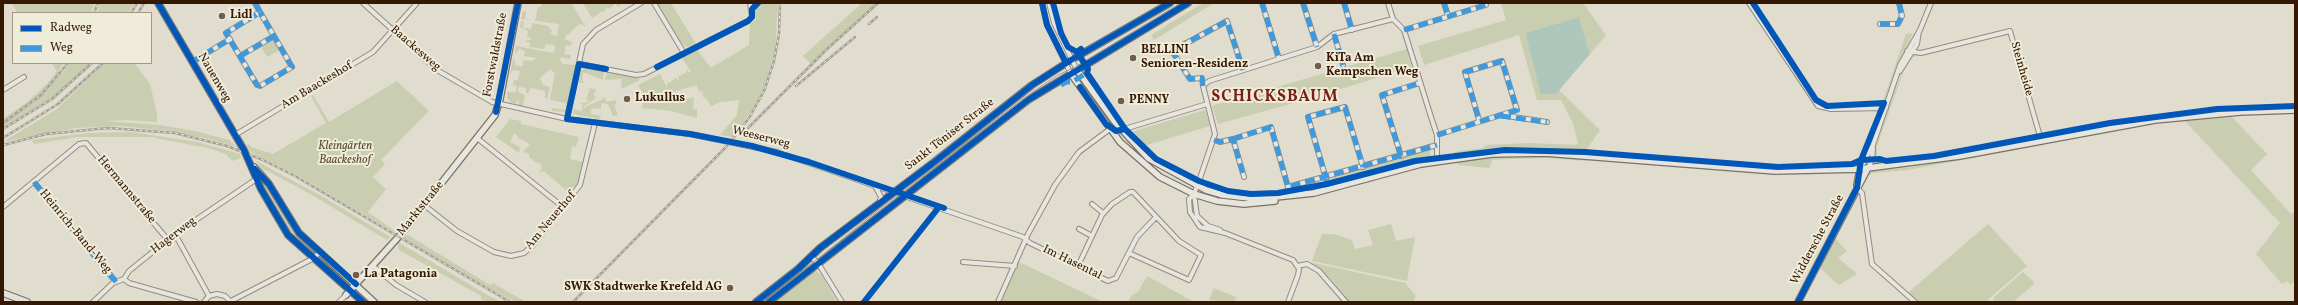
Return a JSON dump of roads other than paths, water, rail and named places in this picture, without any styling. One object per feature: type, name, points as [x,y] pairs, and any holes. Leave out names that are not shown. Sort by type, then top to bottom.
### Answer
[{"type":"main road","points":[[3,293],[27,302]]},
{"type":"street","name":"Nauenweg","points":[[158,3],[252,164],[288,235],[314,258],[348,293],[363,302]]},
{"type":"street","points":[[255,3],[292,67],[260,86],[257,85],[226,33],[260,12]]},
{"type":"street","name":"Baackesweg","points":[[363,3],[437,70],[492,102]]},
{"type":"street","name":"Am Baackeshof","points":[[235,135],[373,52],[394,31],[417,3]]},
{"type":"street","name":"Forstwaldstraße","points":[[496,112],[518,3]]},
{"type":"street","points":[[567,119],[583,44],[588,36],[641,3]]},
{"type":"street","points":[[654,3],[684,53]]},
{"type":"street","points":[[579,64],[640,75],[748,21],[752,17],[750,3]]},
{"type":"street","points":[[752,9],[758,3]]},
{"type":"street","points":[[1042,3],[1047,25],[1068,61],[1077,70],[1121,130],[1148,158],[1197,186],[1223,195],[1248,198],[1282,197],[1314,193]]},
{"type":"street","points":[[1048,3],[1071,74],[1120,142],[1153,173],[1194,194],[1217,201],[1244,204],[1295,199],[1437,161],[1492,154],[1545,153],[1775,171],[1860,169],[1945,158],[2111,127],[2200,114],[2295,110]]},
{"type":"street","name":"Sankt Töniser Straße","points":[[756,302],[798,269],[810,256],[1032,85],[1068,61],[1170,3]]},
{"type":"street","name":"Sankt Töniser Straße","points":[[768,302],[906,196],[1005,117],[1077,70],[1188,3]]},
{"type":"street","points":[[1262,3],[1279,59]]},
{"type":"street","points":[[1304,3],[1317,47]]},
{"type":"street","points":[[1344,3],[1352,30]]},
{"type":"street","points":[[1388,3],[1393,19],[1404,30],[1436,135],[1437,161]]},
{"type":"street","points":[[1444,3],[1448,16]]},
{"type":"street","points":[[1404,30],[1486,5],[1485,3]]},
{"type":"street","points":[[1749,3],[1818,106],[1831,110],[1886,108]]},
{"type":"street","points":[[1880,24],[1898,24],[1902,16],[1899,3]]},
{"type":"street","points":[[1915,302],[1872,264],[1862,193],[1857,188],[1860,169],[1873,145],[1898,73],[1907,51],[1920,30],[1931,3]]},
{"type":"street","points":[[1203,86],[1209,81],[1317,47],[1334,34],[1393,19]]},
{"type":"street","points":[[1243,70],[1227,21],[1172,51],[1190,79],[1202,78],[1206,104],[1215,130],[1214,140],[1194,194],[1189,199],[1188,205],[1197,224],[1206,229],[1225,233],[1293,260],[1297,266],[1298,275],[1288,302]]},
{"type":"street","points":[[1898,73],[1917,44],[1920,30]]},
{"type":"street","name":"Steinheide","points":[[1907,51],[1912,53],[1921,53],[2010,31],[2042,140]]},
{"type":"street","points":[[1334,34],[1343,65]]},
{"type":"street","points":[[240,56],[274,36]]},
{"type":"street","points":[[192,62],[230,39]]},
{"type":"street","points":[[1479,120],[1465,72],[1502,62],[1520,118]]},
{"type":"street","points":[[3,90],[24,77]]},
{"type":"street","points":[[1401,156],[1382,95],[1420,83]]},
{"type":"street","name":"Weeserweg","points":[[492,102],[567,119],[690,134],[735,142],[809,162],[1023,237],[1026,240]]},
{"type":"street","points":[[1108,126],[1116,131],[1121,130],[1206,104]]},
{"type":"street","points":[[1329,189],[1308,117],[1346,106],[1363,167]]},
{"type":"street","points":[[1436,135],[1479,120],[1517,110]]},
{"type":"street","name":"Marktstraße","points":[[339,302],[373,266],[424,205],[478,138],[496,112]]},
{"type":"street","points":[[1497,115],[1547,122]]},
{"type":"street","name":"Am Neuerhof","points":[[424,205],[457,231],[494,252],[511,256],[524,253],[533,246],[583,178],[596,123]]},
{"type":"street","points":[[998,302],[1026,240],[1055,185],[1071,162],[1108,126]]},
{"type":"street","points":[[1214,140],[1220,142],[1271,127],[1288,187],[1437,145]]},
{"type":"street","points":[[478,138],[563,207]]},
{"type":"street","points":[[1233,139],[1244,177]]},
{"type":"street","name":"Hermannstraße","points":[[34,182],[84,142],[90,146],[168,240]]},
{"type":"street","points":[[1868,168],[1872,160],[1873,145]]},
{"type":"street","name":"Widdersche Straße","points":[[1798,302],[1868,168]]},
{"type":"street","name":"Nauenweg","points":[[259,178],[294,228],[374,302]]},
{"type":"street","name":"Hagerweg","points":[[93,302],[116,282],[124,279],[128,271],[175,234],[259,178]]},
{"type":"street","points":[[3,207],[34,182]]},
{"type":"street","name":"Heinrich-Band-Weg","points":[[34,182],[116,282]]},
{"type":"street","points":[[873,185],[880,193],[879,203]]},
{"type":"street","points":[[1078,266],[1103,213],[1112,204],[1130,192],[1133,192],[1179,241],[1201,255],[1189,280],[1129,253]]},
{"type":"street","points":[[1092,204],[1103,213]]},
{"type":"street","points":[[864,302],[939,207]]},
{"type":"street","name":"Im Hasental","points":[[1026,240],[1108,281],[1112,281],[1116,278],[1143,228],[1156,217]]},
{"type":"street","points":[[1079,230],[1092,236]]},
{"type":"street","points":[[175,234],[209,296]]},
{"type":"street","points":[[204,302],[209,296],[221,294],[231,302],[314,258],[320,252]]},
{"type":"street","points":[[810,256],[818,263],[841,301]]},
{"type":"street","points":[[963,262],[1015,266]]},
{"type":"street","points":[[1297,266],[1306,264],[1319,271],[1346,302]]},
{"type":"street","points":[[373,266],[396,285],[425,302]]},
{"type":"street","points":[[124,279],[129,283],[196,302]]},
{"type":"tram line","points":[[764,302],[887,203],[1034,91],[1058,75],[1084,63],[1181,3]]},
{"type":"railway","points":[[94,12],[98,3]]},
{"type":"railway","points":[[132,12],[137,3]]},
{"type":"railway","points":[[139,12],[144,3]]},
{"type":"railway","points":[[573,302],[726,147],[749,118],[764,91],[774,61],[779,34],[780,3]]},
{"type":"railway","points":[[744,132],[826,50],[878,3]]},
{"type":"railway","points":[[869,24],[877,17]]},
{"type":"railway","points":[[796,86],[855,37]]},
{"type":"railway","points":[[3,123],[41,95],[67,64]]},
{"type":"railway","points":[[3,129],[52,99],[91,64]]},
{"type":"railway","points":[[3,138],[58,104],[102,64]]},
{"type":"railway","points":[[3,145],[46,134],[108,128],[175,133],[227,146],[263,160],[295,176],[510,302]]},
{"type":"place","name":"Lidl","points":[[222,16]]},
{"type":"place","name":"BELLINI Senioren-Residenz","points":[[1133,58]]},
{"type":"place","name":"KiTa Am Kempschen Weg","points":[[1318,66]]},
{"type":"place","name":"Lukullus","points":[[627,99]]},
{"type":"place","name":"PENNY","points":[[1121,101]]},
{"type":"place","name":"La Patagonia","points":[[356,275]]},
{"type":"place","name":"SWK Stadtwerke Krefeld AG","points":[[730,288]]},
{"type":"district","name":"SCHICKSBAUM","points":[[1275,98]]},
{"type":"park label","name":"Kleingärten Baackeshof","points":[[345,154]]}]
